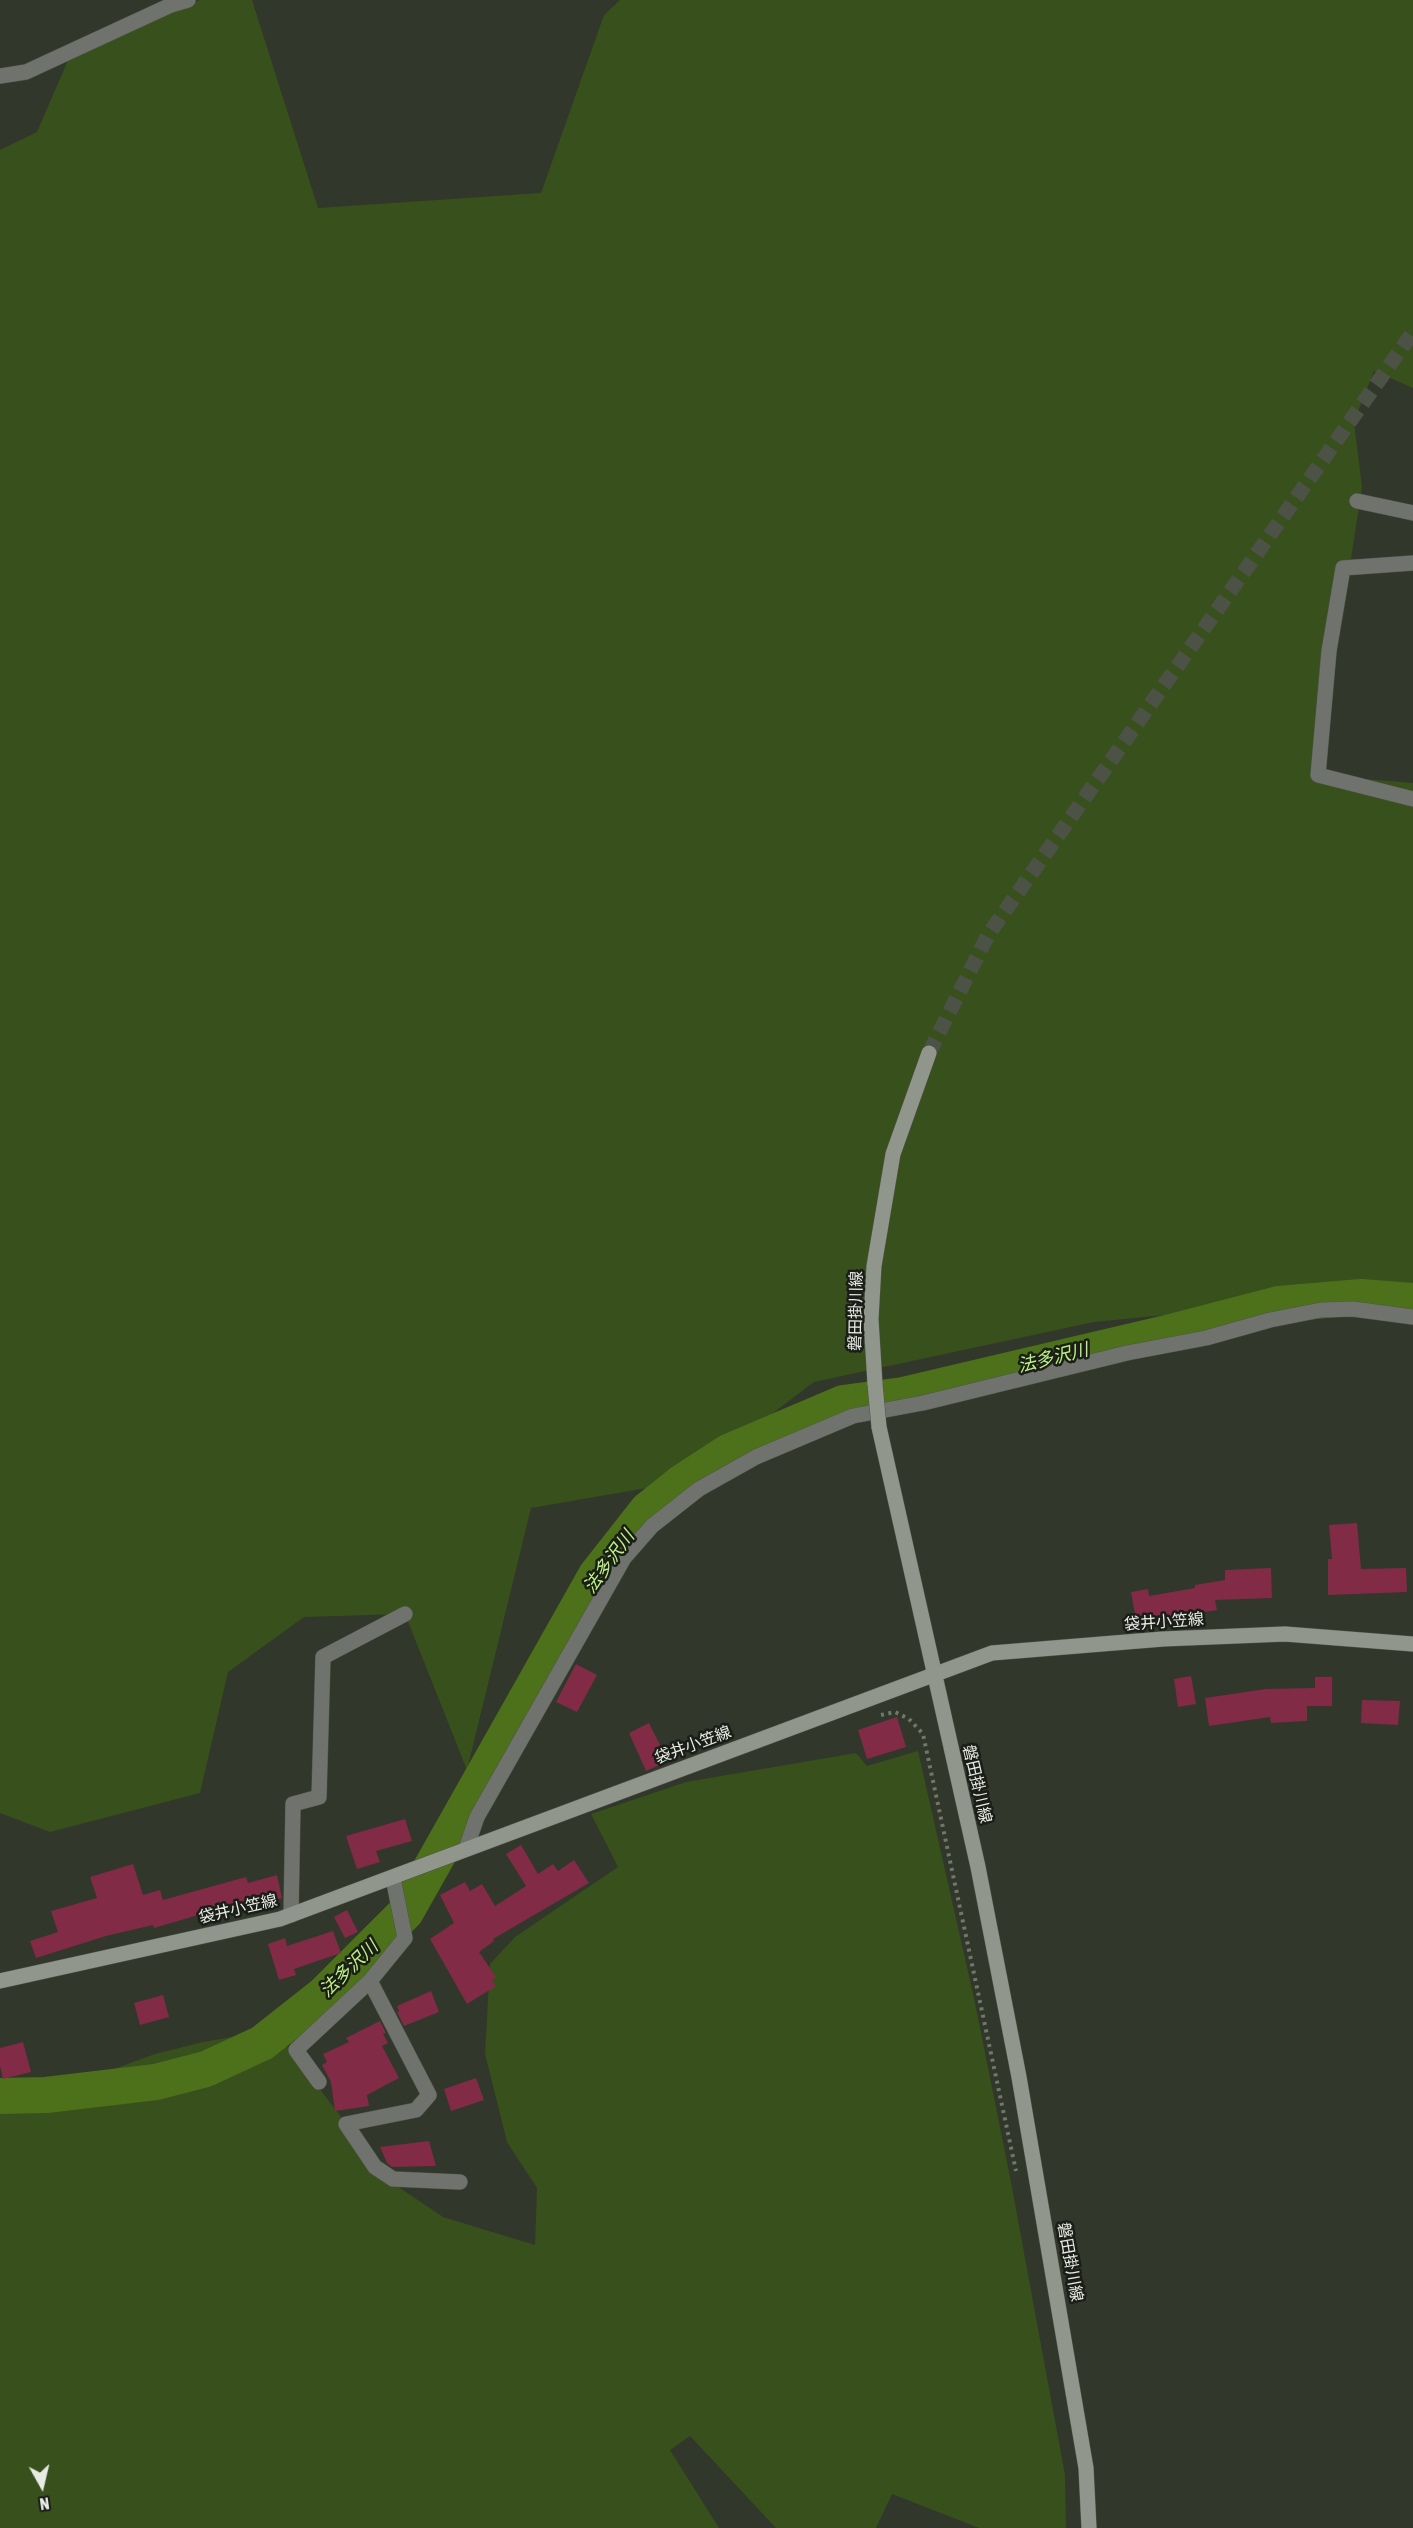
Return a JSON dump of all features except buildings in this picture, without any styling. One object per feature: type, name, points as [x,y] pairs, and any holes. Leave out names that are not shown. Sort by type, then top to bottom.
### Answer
[{"type":"main road","name":"磐田掛川線","points":[[929,1053],[893,1154],[874,1266],[871,1319],[879,1427],[978,1867],[1019,2077],[1086,2468],[1089,2528]]},
{"type":"main road","name":"袋井小笠線","points":[[0,1982],[291,1915],[992,1653],[1163,1639],[1285,1634],[1413,1644]]},
{"type":"street","points":[[0,76],[26,72],[171,5],[188,0]]},
{"type":"street","points":[[1357,501],[1413,513]]},
{"type":"street","points":[[1413,563],[1343,568],[1329,651],[1318,775],[1413,799]]},
{"type":"street","points":[[466,1849],[477,1817],[624,1558],[652,1526],[699,1489],[756,1457],[853,1416],[923,1403],[1127,1353],[1206,1338],[1270,1320],[1321,1310],[1353,1309],[1411,1318]]},
{"type":"street","points":[[291,1915],[293,1804],[319,1797],[323,1657],[405,1614]]},
{"type":"street","points":[[319,2082],[296,2050],[370,1981],[405,1938],[393,1878]]},
{"type":"street","points":[[370,1981],[429,2095],[416,2110],[346,2124],[375,2167],[393,2179],[460,2182]]},
{"type":"path","points":[[874,1718],[895,1712],[909,1719],[923,1734],[1018,2182]]},
{"type":"green space","points":[[200,0],[252,0],[318,208],[541,193],[604,15],[620,0],[1413,0],[1413,388],[1374,371],[1354,422],[1362,487],[1318,775],[1413,783],[1413,1314],[1298,1302],[1094,1322],[814,1382],[682,1482],[531,1508],[467,1770],[405,1614],[304,1617],[228,1672],[200,1793],[50,1832],[0,1813],[0,150],[37,132],[72,51]]},
{"type":"green space","points":[[918,1751],[974,1998],[1011,2182],[1065,2475],[1066,2528],[979,2528],[892,2494],[876,2528],[776,2528],[690,2436],[670,2450],[719,2528],[0,2528],[0,2105],[40,2103],[108,2071],[155,2054],[203,2042],[268,2031],[286,2045],[391,2182],[443,2217],[535,2245],[537,2188],[507,2142],[485,2054],[490,1964],[515,1937],[618,1867],[591,1814],[686,1782],[856,1753],[867,1766]]},
{"type":"waterway","name":"法多沢川","points":[[0,2096],[46,2095],[156,2082],[206,2069],[262,2043],[323,1995],[406,1912],[596,1575],[647,1510],[682,1482],[728,1452],[843,1403],[903,1395],[1279,1304],[1361,1297],[1413,1301]]},
{"type":"tunnel","points":[[929,1053],[988,935],[1413,332]]}]
